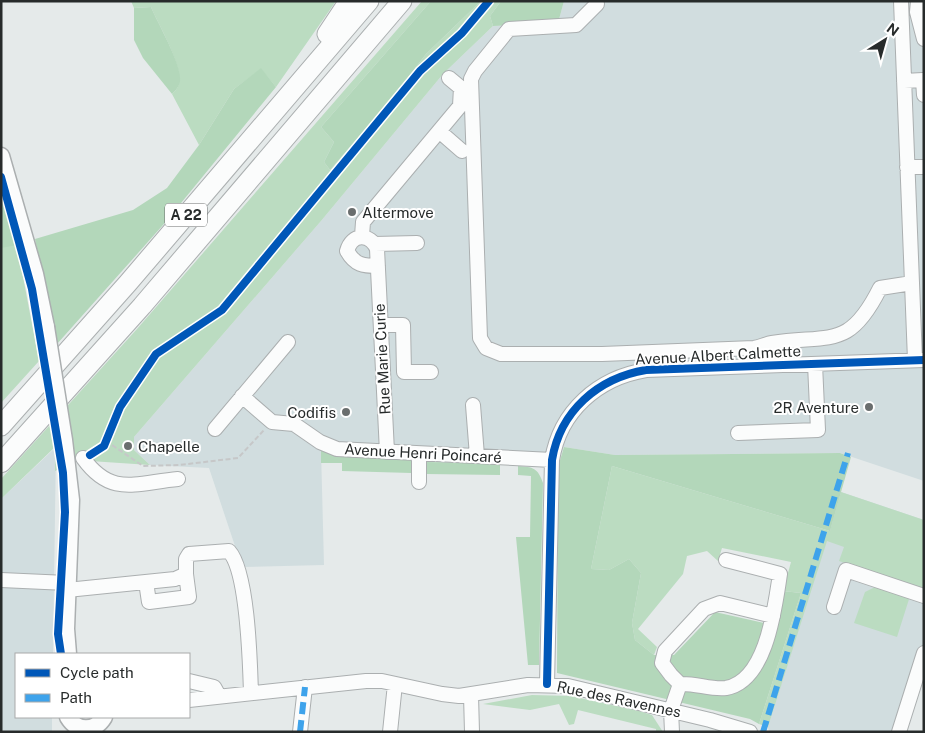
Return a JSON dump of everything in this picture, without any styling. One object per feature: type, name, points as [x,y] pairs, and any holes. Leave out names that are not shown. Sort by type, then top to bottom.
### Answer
[{"type":"highway","points":[[214,182],[315,51],[349,1]]},
{"type":"highway","name":"A 22","points":[[1,426],[73,347],[368,1]]},
{"type":"highway","name":"A 22","points":[[1,463],[148,299],[402,1]]},
{"type":"main road","points":[[1,156],[35,274],[46,327],[64,440],[71,500],[66,634],[68,653]]},
{"type":"main road","points":[[71,724],[82,728],[99,722]]},
{"type":"street","points":[[597,4],[576,25],[509,29],[475,71],[471,79],[480,338],[486,348],[501,354],[602,354],[754,348],[772,344],[824,339],[840,336],[853,329],[865,314],[880,288],[912,283]]},
{"type":"street","points":[[902,4],[917,4],[924,39]]},
{"type":"street","name":"Avenue Albert Calmette","points":[[547,684],[552,460],[562,429],[576,407],[593,391],[621,376],[651,370],[919,360],[912,283],[902,4]]},
{"type":"street","points":[[362,236],[363,222],[460,106],[461,88],[450,78]]},
{"type":"street","points":[[904,81],[924,80],[924,94]]},
{"type":"street","points":[[439,131],[462,150]]},
{"type":"street","points":[[907,167],[924,167]]},
{"type":"street","points":[[378,266],[362,266],[352,259],[348,251],[349,245],[362,236],[368,237],[375,244],[417,242]]},
{"type":"street","name":"Rue Marie Curie","points":[[375,244],[378,266],[387,452]]},
{"type":"street","points":[[381,325],[403,325],[404,372],[430,372]]},
{"type":"street","points":[[215,429],[288,342]]},
{"type":"street","points":[[738,433],[818,430],[815,364]]},
{"type":"street","points":[[242,396],[272,422]]},
{"type":"street","points":[[473,405],[477,456]]},
{"type":"street","name":"Avenue Henri Poincaré","points":[[272,422],[294,424],[320,442],[337,449],[552,460]]},
{"type":"street","points":[[419,454],[419,482]]},
{"type":"street","points":[[83,458],[101,478],[114,484],[178,479]]},
{"type":"street","points":[[146,582],[149,602],[189,597],[186,559],[192,553],[226,550],[233,557],[246,611],[252,693]]},
{"type":"street","points":[[680,684],[692,683],[724,689],[742,681],[755,664],[771,630],[780,574],[726,560]]},
{"type":"street","points":[[834,607],[846,570],[924,596]]},
{"type":"street","points":[[1,580],[67,587],[175,579],[186,574]]},
{"type":"street","points":[[680,684],[666,669],[662,662],[663,656],[665,651],[704,609],[720,603],[773,616]]},
{"type":"street","points":[[899,732],[924,653]]},
{"type":"street","name":"Rue des Ravennes","points":[[190,700],[366,680],[442,694],[471,695],[547,684],[581,688],[750,732]]},
{"type":"street","points":[[190,681],[214,687],[219,696]]},
{"type":"street","points":[[390,732],[395,684]]},
{"type":"street","points":[[672,732],[671,710],[680,684]]},
{"type":"street","points":[[300,732],[305,687]]},
{"type":"street","points":[[471,695],[472,732]]},
{"type":"path","points":[[106,441],[143,466],[189,464],[238,458],[272,422]]},
{"type":"shaded area","points":[[564,1],[924,1],[924,481],[840,453],[615,455],[564,447],[559,460],[515,463],[425,462],[374,458],[321,450],[324,565],[242,567],[209,468],[150,465],[134,450],[134,437],[321,221],[443,74],[493,26],[558,23]]},
{"type":"shaded area","points":[[56,447],[53,653],[15,653],[15,718],[52,718],[52,732],[1,732],[1,499]]},
{"type":"shaded area","points":[[841,492],[924,520],[924,665],[903,732],[769,732],[768,727]]},
{"type":"green space","points":[[131,1],[336,1],[276,87],[261,69],[234,89],[199,145],[172,94],[178,85],[179,74],[169,44],[151,7],[134,8]]},
{"type":"green space","points":[[422,1],[431,1],[321,127],[334,142],[324,162],[330,170],[390,101],[426,54],[481,1],[501,1],[490,16],[493,26],[443,74],[321,221],[134,437],[134,450],[150,465],[75,460],[55,471],[55,447],[1,499],[1,479],[137,329]]},
{"type":"green space","points":[[431,1],[481,1],[426,54],[390,101],[330,170],[324,162],[334,142],[321,127]]},
{"type":"green space","points":[[501,1],[564,1],[558,23],[493,26],[490,16]]},
{"type":"green space","points":[[151,7],[174,55],[180,74],[179,85],[172,94],[143,58],[134,40],[134,8]]},
{"type":"green space","points":[[261,68],[276,87],[163,225],[57,344],[35,239],[133,210],[167,188],[199,145],[234,89]]},
{"type":"green space","points":[[1,190],[17,245],[39,361],[1,403]]},
{"type":"green space","points":[[1,190],[17,245],[1,248]]},
{"type":"green space","points":[[564,447],[615,455],[840,453],[851,457],[830,531],[612,466],[591,569],[609,570],[629,559],[641,573],[632,623],[635,640],[654,655],[674,655],[715,612],[778,626],[783,591],[801,593],[759,724],[750,719],[557,673],[558,467]]},
{"type":"green space","points":[[321,449],[373,458],[411,459],[411,473],[342,471],[342,463],[321,463]]},
{"type":"green space","points":[[425,462],[500,463],[500,475],[426,474]]},
{"type":"green space","points":[[518,466],[528,467],[537,471],[543,483],[539,665],[528,665],[516,537],[530,537],[531,476],[518,475]]},
{"type":"green space","points":[[612,466],[830,531],[841,492],[924,520],[924,590],[839,561],[844,547],[827,541],[768,727],[759,724],[801,593],[783,591],[791,562],[722,548],[718,561],[707,551],[687,556],[683,574],[638,629],[657,647],[654,655],[635,640],[632,623],[641,573],[629,559],[609,570],[591,569]]},
{"type":"green space","points":[[877,586],[910,596],[897,637],[854,623],[865,592]]},
{"type":"green space","points":[[532,695],[571,696],[639,711],[652,715],[663,732],[656,732],[656,729],[578,710],[574,724],[569,725],[559,704],[530,710],[483,704]]},
{"type":"marked path","points":[[763,732],[848,453]]},
{"type":"marked path","points":[[300,732],[305,687]]},
{"type":"cycle path","points":[[90,455],[104,446],[120,407],[156,354],[222,310],[420,71],[462,33],[489,1]]},
{"type":"cycle path","points":[[1,177],[32,289],[63,473],[65,512],[58,634],[61,653]]},
{"type":"cycle path","points":[[547,684],[552,460],[556,442],[563,426],[584,400],[597,389],[612,381],[646,370],[924,360]]},
{"type":"place","name":"Altermove","points":[[352,212]]},
{"type":"place","name":"2R Aventure","points":[[869,407]]},
{"type":"place","name":"Codifis","points":[[346,412]]},
{"type":"place","name":"Chapelle","points":[[128,446]]}]
